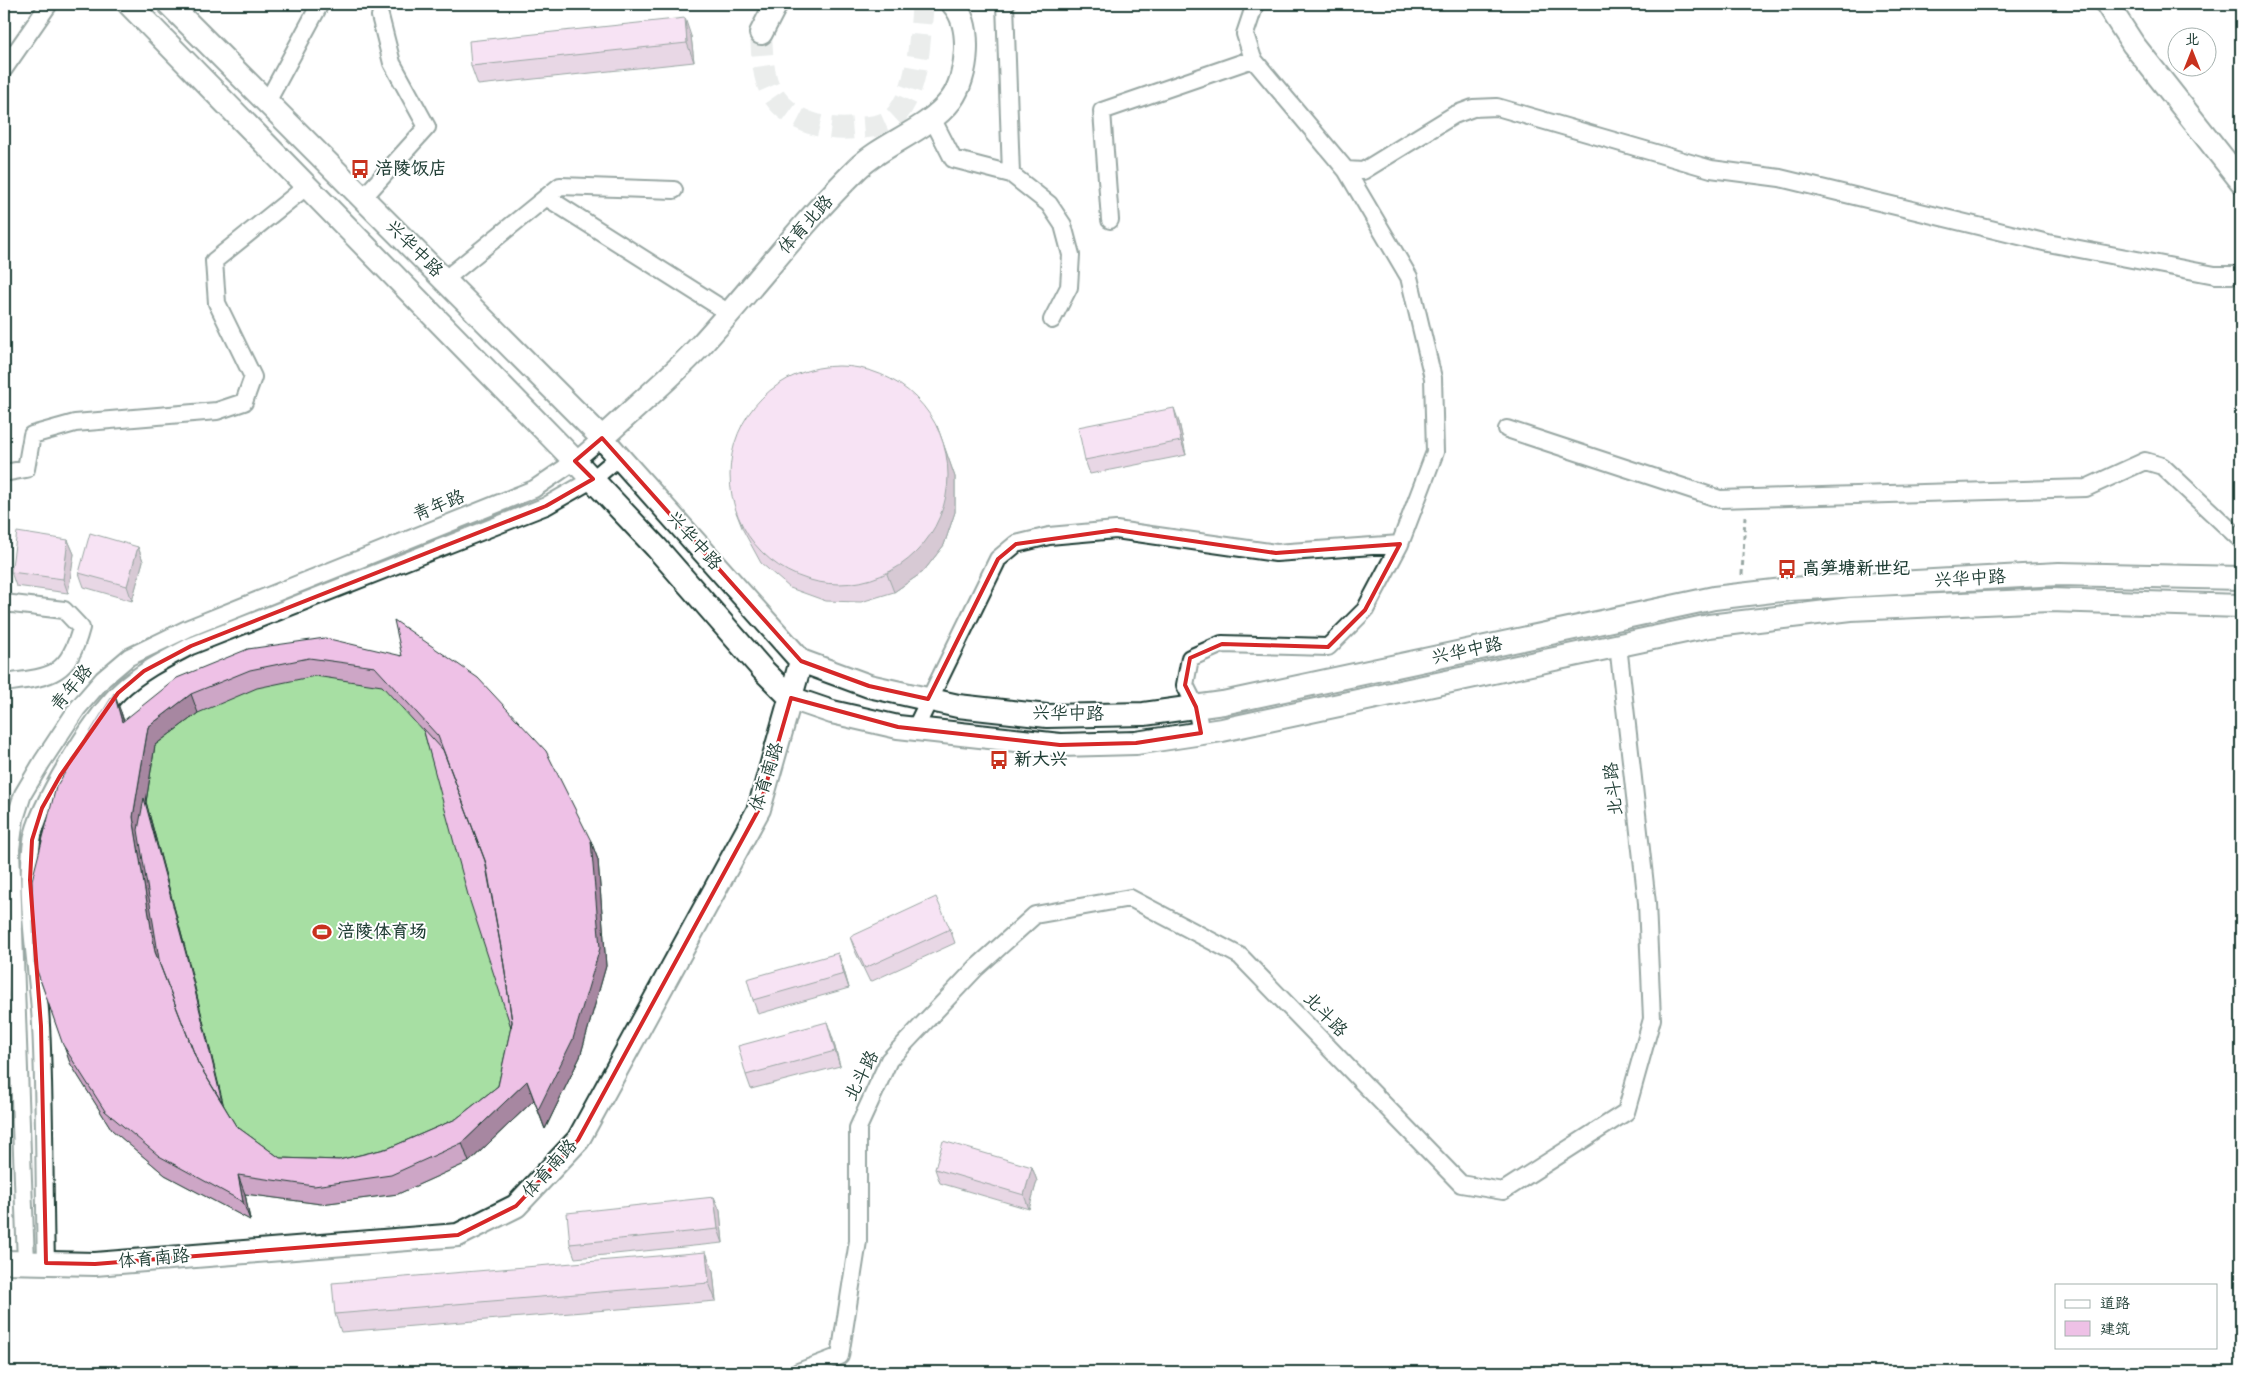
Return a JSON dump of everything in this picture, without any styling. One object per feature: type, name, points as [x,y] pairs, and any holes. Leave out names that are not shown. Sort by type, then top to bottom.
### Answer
[{"type":"main road","points":[[129,4],[575,461],[656,547],[763,670],[791,698],[832,712],[915,729],[1060,745],[1136,743],[1201,734],[1709,626],[1851,609],[2050,600],[2241,606]]},
{"type":"main road","name":"兴华中路","points":[[169,4],[602,438],[801,662],[869,686],[958,706],[1048,716],[1144,714],[1196,707],[1714,598],[1790,589],[2059,574],[2241,578]]},
{"type":"main road","points":[[761,32],[776,4]]},
{"type":"main road","name":"体育北路","points":[[602,438],[700,346],[858,167],[932,118],[951,100],[961,82],[966,46],[957,9],[953,4]]},
{"type":"main road","points":[[2107,4],[2133,44],[2241,181]]},
{"type":"main road","name":"体育南路","points":[[25,1262],[95,1264],[458,1235],[516,1206],[578,1140],[759,809],[801,662]]},
{"type":"street","points":[[4,69],[49,4]]},
{"type":"street","points":[[266,102],[320,4]]},
{"type":"street","points":[[1005,4],[1011,174]]},
{"type":"street","points":[[1201,734],[1196,707],[1185,685],[1190,658],[1222,644],[1328,647],[1365,610],[1400,544],[1435,452],[1433,378],[1409,278],[1346,170],[1253,59],[1245,34],[1255,4]]},
{"type":"street","points":[[363,198],[427,127],[392,62],[380,16]]},
{"type":"street","points":[[1110,220],[1102,111],[1253,59]]},
{"type":"street","points":[[1346,170],[1363,171],[1454,114],[1473,108],[1497,107],[1711,169],[1780,178],[2048,243],[2215,275],[2241,275]]},
{"type":"street","points":[[932,118],[952,159],[1011,174],[1050,204],[1063,225],[1071,255],[1069,286],[1052,320]]},
{"type":"street","points":[[4,473],[26,468],[32,435],[75,423],[217,411],[244,402],[253,377],[217,303],[214,261],[307,186]]},
{"type":"street","points":[[444,280],[560,186],[674,190]]},
{"type":"street","points":[[546,197],[729,313]]},
{"type":"street","points":[[1507,430],[1720,498],[2086,488],[2145,461],[2162,466],[2241,540]]},
{"type":"street","name":"青年路","points":[[25,1262],[11,849],[15,819],[23,794],[77,709],[103,679],[129,657],[189,628],[534,490],[575,461],[602,438]]},
{"type":"street","points":[[25,1262],[41,1026],[30,880],[32,840],[42,808],[94,723],[118,693],[144,671],[191,646],[546,506],[592,479],[619,457]]},
{"type":"street","points":[[915,729],[998,558],[1016,544],[1050,536],[1116,530],[1276,553],[1400,544]]},
{"type":"street","points":[[4,603],[64,610],[81,628],[75,650],[61,669],[37,679],[4,683]]},
{"type":"street","name":"北斗路","points":[[798,1372],[840,1356],[858,1241],[858,1128],[889,1060],[976,968],[1035,915],[1130,898],[1240,956],[1460,1184],[1503,1191],[1626,1112],[1652,1019],[1647,903],[1618,645]]},
{"type":"path","points":[[1741,596],[1746,498]]},
{"type":"highlighted area","points":[[602,438],[801,661],[869,686],[928,699],[998,559],[1016,544],[1116,530],[1276,553],[1400,544],[1365,610],[1328,647],[1222,644],[1190,658],[1185,685],[1196,707],[1201,733],[1136,743],[1060,745],[898,727],[791,698],[759,809],[578,1140],[516,1206],[458,1235],[95,1264],[46,1263],[41,1026],[30,880],[32,840],[42,808],[60,776],[118,693],[144,671],[191,646],[546,506],[593,479],[575,461]]},
{"type":"green space","name":"涪陵体育场","points":[[254,667],[408,675],[580,1057],[545,1129],[534,1100],[469,1162],[398,1194],[321,1204],[245,1194],[250,1220],[165,1175],[112,1130],[70,1063],[41,980],[129,740]]},
{"type":"building","points":[[685,18],[687,43],[471,66],[469,41]]},
{"type":"building","points":[[839,366],[860,368],[881,375],[890,379],[916,398],[935,424],[939,433],[946,454],[948,475],[946,496],[939,517],[935,526],[916,552],[890,571],[881,575],[860,582],[839,584],[818,582],[797,575],[788,571],[762,552],[743,526],[739,517],[732,496],[730,475],[732,454],[739,433],[743,424],[762,398],[788,379],[797,375],[818,368]]},
{"type":"building","points":[[1174,408],[1181,441],[1085,460],[1078,427]]},
{"type":"building","points":[[17,532],[68,540],[63,579],[11,572]]},
{"type":"building","points":[[90,533],[138,547],[127,586],[79,573]]},
{"type":"building","points":[[394,620],[478,678],[546,751],[591,841],[600,948],[573,1039],[538,1110],[527,1081],[462,1143],[391,1175],[314,1186],[238,1175],[243,1202],[159,1156],[105,1111],[63,1045],[34,962],[32,880],[56,787],[114,693],[122,722],[177,678],[248,649],[325,638],[402,656]],"holes":[[[309,658],[375,667],[438,736],[485,861],[503,959],[512,1022],[498,1086],[456,1119],[389,1148],[339,1160],[280,1158],[236,1126],[198,1063],[155,952],[133,817],[148,727],[191,694],[250,670]]]},
{"type":"building","points":[[423,728],[443,750],[486,863],[503,959],[512,1022],[511,1027],[468,895]]},
{"type":"building","points":[[144,798],[186,954],[222,1102],[198,1063],[160,965],[138,830]]},
{"type":"building","points":[[936,897],[950,929],[865,968],[850,937]]},
{"type":"building","points":[[838,953],[844,974],[753,1000],[747,979]]},
{"type":"building","points":[[827,1022],[835,1051],[746,1075],[738,1046]]},
{"type":"building","points":[[943,1141],[1032,1167],[1024,1195],[935,1169]]},
{"type":"building","points":[[714,1197],[718,1229],[570,1244],[567,1213]]},
{"type":"building","points":[[706,1252],[709,1283],[335,1314],[332,1283]]},
{"type":"tunnel","points":[[761,33],[765,76],[773,94],[781,105],[791,113],[815,125],[842,129],[872,127],[888,122],[893,118],[905,102],[910,90],[917,62],[923,4]]},
{"type":"place","name":"涪陵饭店","points":[[360,169]]},
{"type":"place","name":"高笋塘新世纪","points":[[1787,569]]},
{"type":"place","name":"新大兴","points":[[999,760]]},
{"type":"place","name":"涪陵体育场","points":[[322,932]]}]
